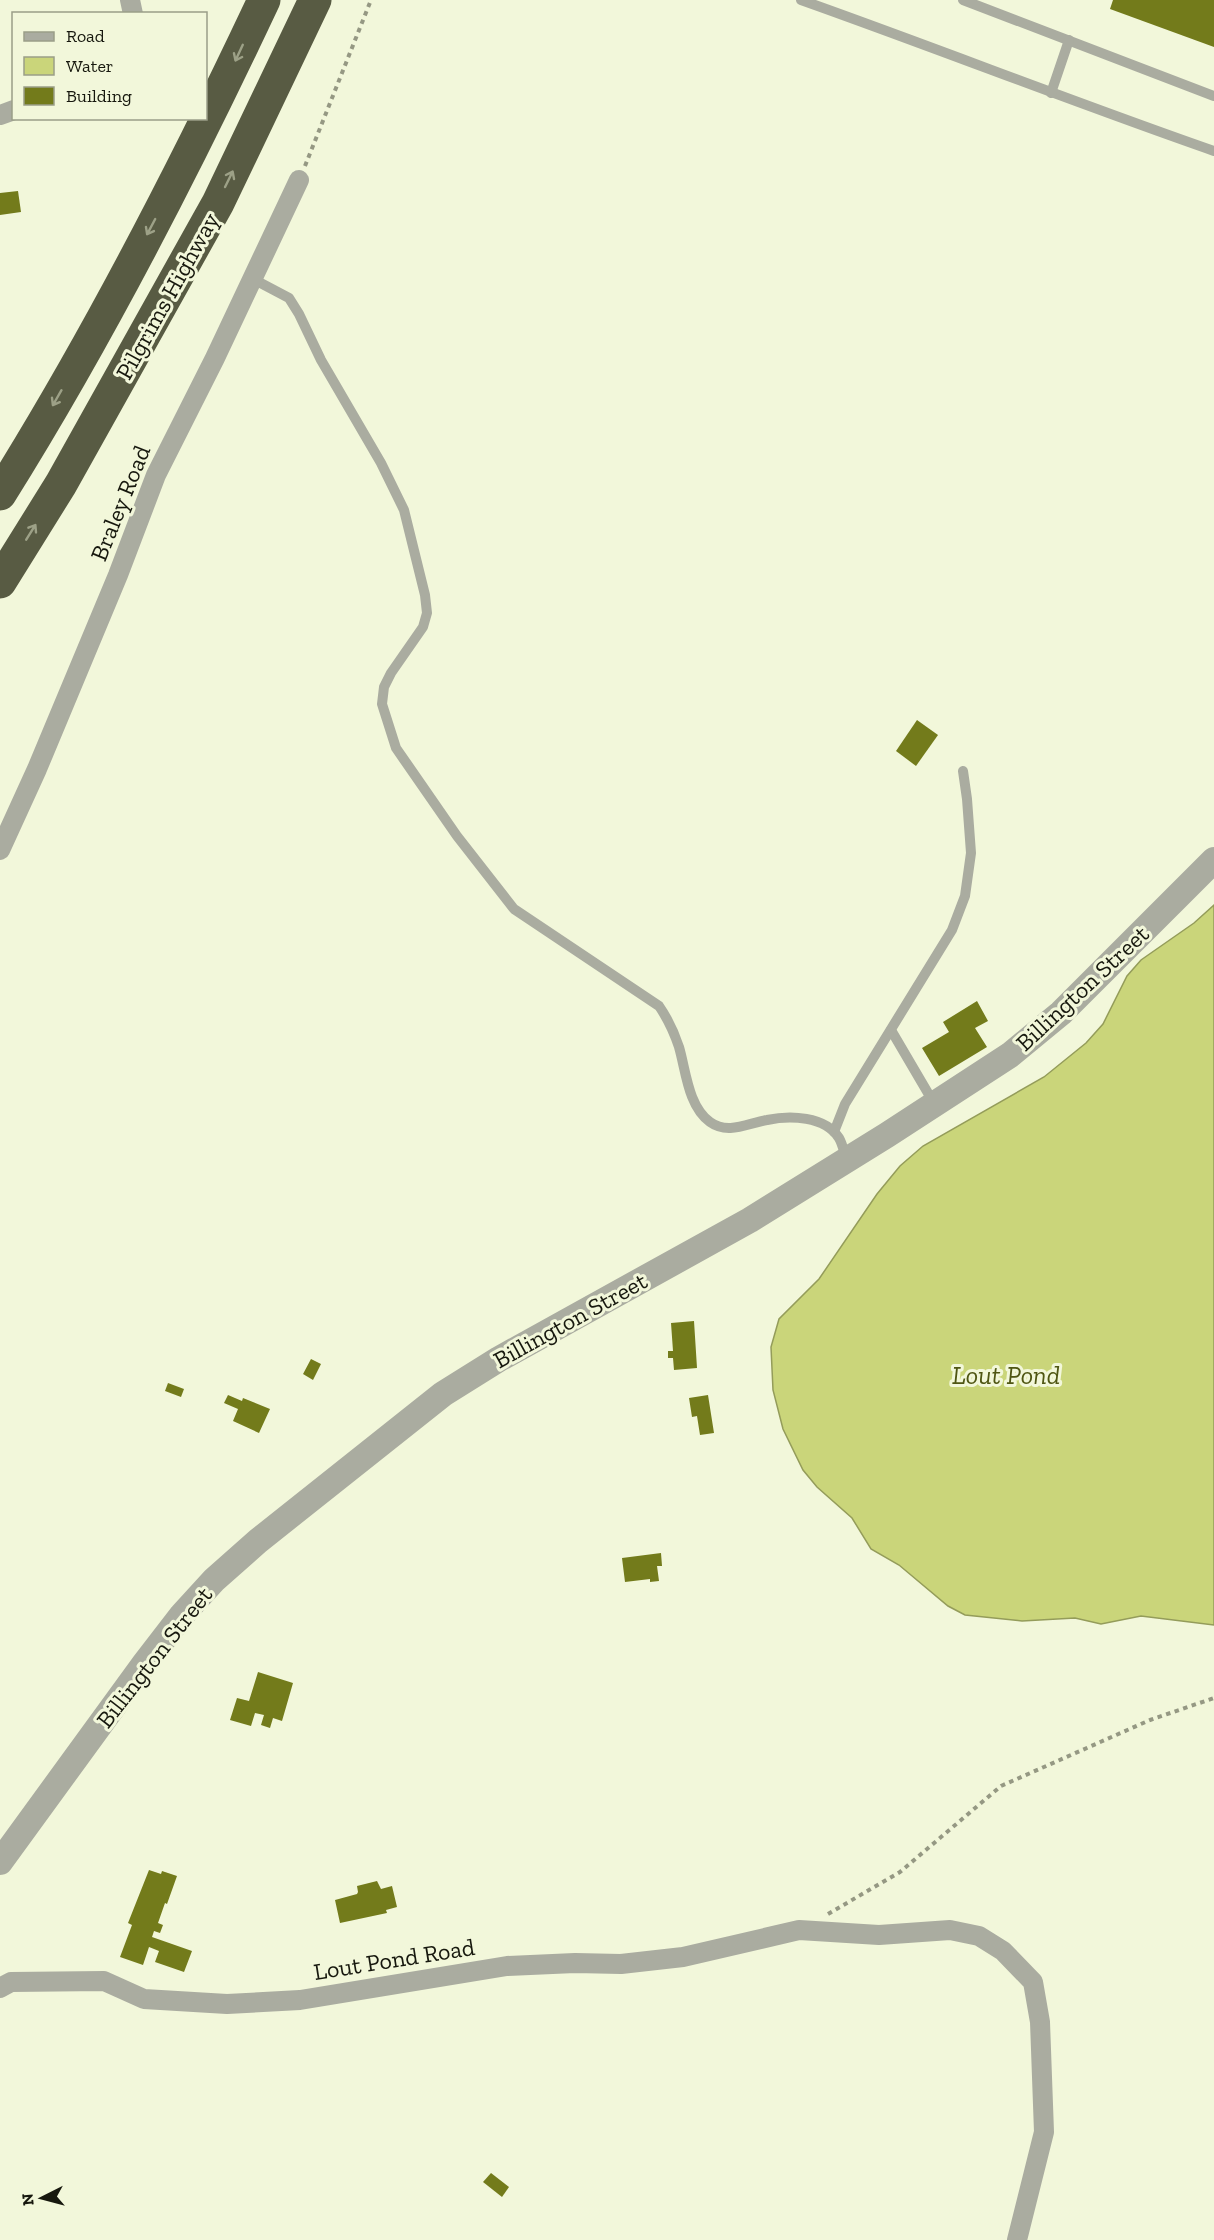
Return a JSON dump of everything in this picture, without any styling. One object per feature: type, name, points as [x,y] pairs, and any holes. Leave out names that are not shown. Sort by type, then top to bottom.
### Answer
[{"type":"highway","name":"Pilgrims Highway","points":[[207,118],[264,0]]},
{"type":"highway","name":"Pilgrims Highway","points":[[0,582],[61,484],[218,204],[315,0]]},
{"type":"highway","name":"Pilgrims Highway","points":[[0,494],[81,356],[206,120]]},
{"type":"street","name":"Braley Road","points":[[0,850],[37,769],[156,475],[299,180]]},
{"type":"street","name":"Billington Street","points":[[0,1862],[182,1615],[214,1580],[258,1541],[443,1394],[499,1359],[750,1220],[935,1105],[1030,1041],[1214,860]]},
{"type":"street","name":"Lout Pond Road","points":[[0,1988],[11,1982],[104,1981],[144,1999],[227,2004],[300,2000],[507,1966],[575,1963],[621,1964],[683,1957],[799,1930],[879,1935],[950,1930],[979,1936],[1003,1951],[1033,1982],[1040,2022],[1044,2132],[1017,2240]]},
{"type":"lane","points":[[801,0],[1214,151]]},
{"type":"lane","points":[[963,0],[1214,96]]},
{"type":"lane","points":[[1051,93],[1069,40]]},
{"type":"lane","points":[[253,279],[289,298],[321,360],[381,463],[404,510],[423,585],[427,613],[423,627],[384,687],[382,704],[396,748],[408,769],[514,909],[659,1006],[669,1022],[679,1047],[697,1108],[711,1123],[729,1129],[770,1119],[817,1120],[834,1132],[840,1140],[847,1160]]},
{"type":"lane","points":[[834,1132],[845,1104],[951,930],[965,896],[971,853],[963,771]]},
{"type":"lane","points":[[891,1030],[935,1105]]},
{"type":"path","points":[[299,180],[317,140],[371,0]]},
{"type":"path","points":[[799,1930],[900,1872],[1001,1786],[1150,1720],[1214,1698]]},
{"type":"water","name":"Lout Pond","points":[[1214,905],[1214,1625],[1141,1616],[1101,1624],[1075,1618],[1022,1621],[965,1615],[948,1606],[899,1565],[871,1549],[852,1518],[817,1487],[803,1470],[783,1429],[773,1390],[771,1347],[779,1319],[819,1279],[877,1194],[900,1166],[923,1146],[1044,1077],[1086,1043],[1103,1024],[1127,976],[1141,960],[1194,923]]},
{"type":"building","points":[[1113,0],[1214,0],[1214,47],[1110,9]]},
{"type":"building","points":[[18,191],[21,212],[0,215],[0,193]]},
{"type":"building","points":[[917,720],[938,735],[916,766],[896,751]]},
{"type":"building","points":[[977,1001],[988,1021],[975,1028],[987,1047],[939,1076],[922,1048],[949,1032],[943,1022]]},
{"type":"building","points":[[694,1321],[697,1368],[674,1370],[673,1358],[668,1358],[668,1351],[673,1351],[671,1323]]},
{"type":"building","points":[[311,1359],[321,1364],[313,1380],[303,1374]]},
{"type":"building","points":[[168,1383],[184,1389],[181,1397],[165,1391]]},
{"type":"building","points":[[228,1395],[242,1401],[243,1398],[270,1409],[259,1433],[233,1421],[238,1409],[224,1403]]},
{"type":"building","points":[[708,1395],[714,1433],[700,1435],[697,1416],[692,1417],[689,1398]]},
{"type":"building","points":[[661,1553],[662,1566],[657,1566],[659,1581],[650,1582],[650,1579],[625,1582],[622,1558]]},
{"type":"building","points":[[258,1672],[293,1683],[282,1721],[273,1718],[270,1728],[261,1725],[264,1715],[255,1713],[251,1726],[230,1720],[237,1698],[249,1701]]},
{"type":"building","points":[[149,1870],[177,1876],[158,1923],[163,1925],[160,1933],[154,1931],[152,1937],[192,1951],[184,1972],[155,1962],[159,1951],[149,1947],[143,1965],[120,1957],[132,1925],[128,1923]]},
{"type":"building","points":[[377,1881],[381,1889],[392,1886],[397,1907],[386,1910],[387,1913],[340,1923],[335,1900],[357,1894],[357,1886]]},
{"type":"building","points":[[491,2173],[509,2187],[502,2197],[483,2182]]}]
